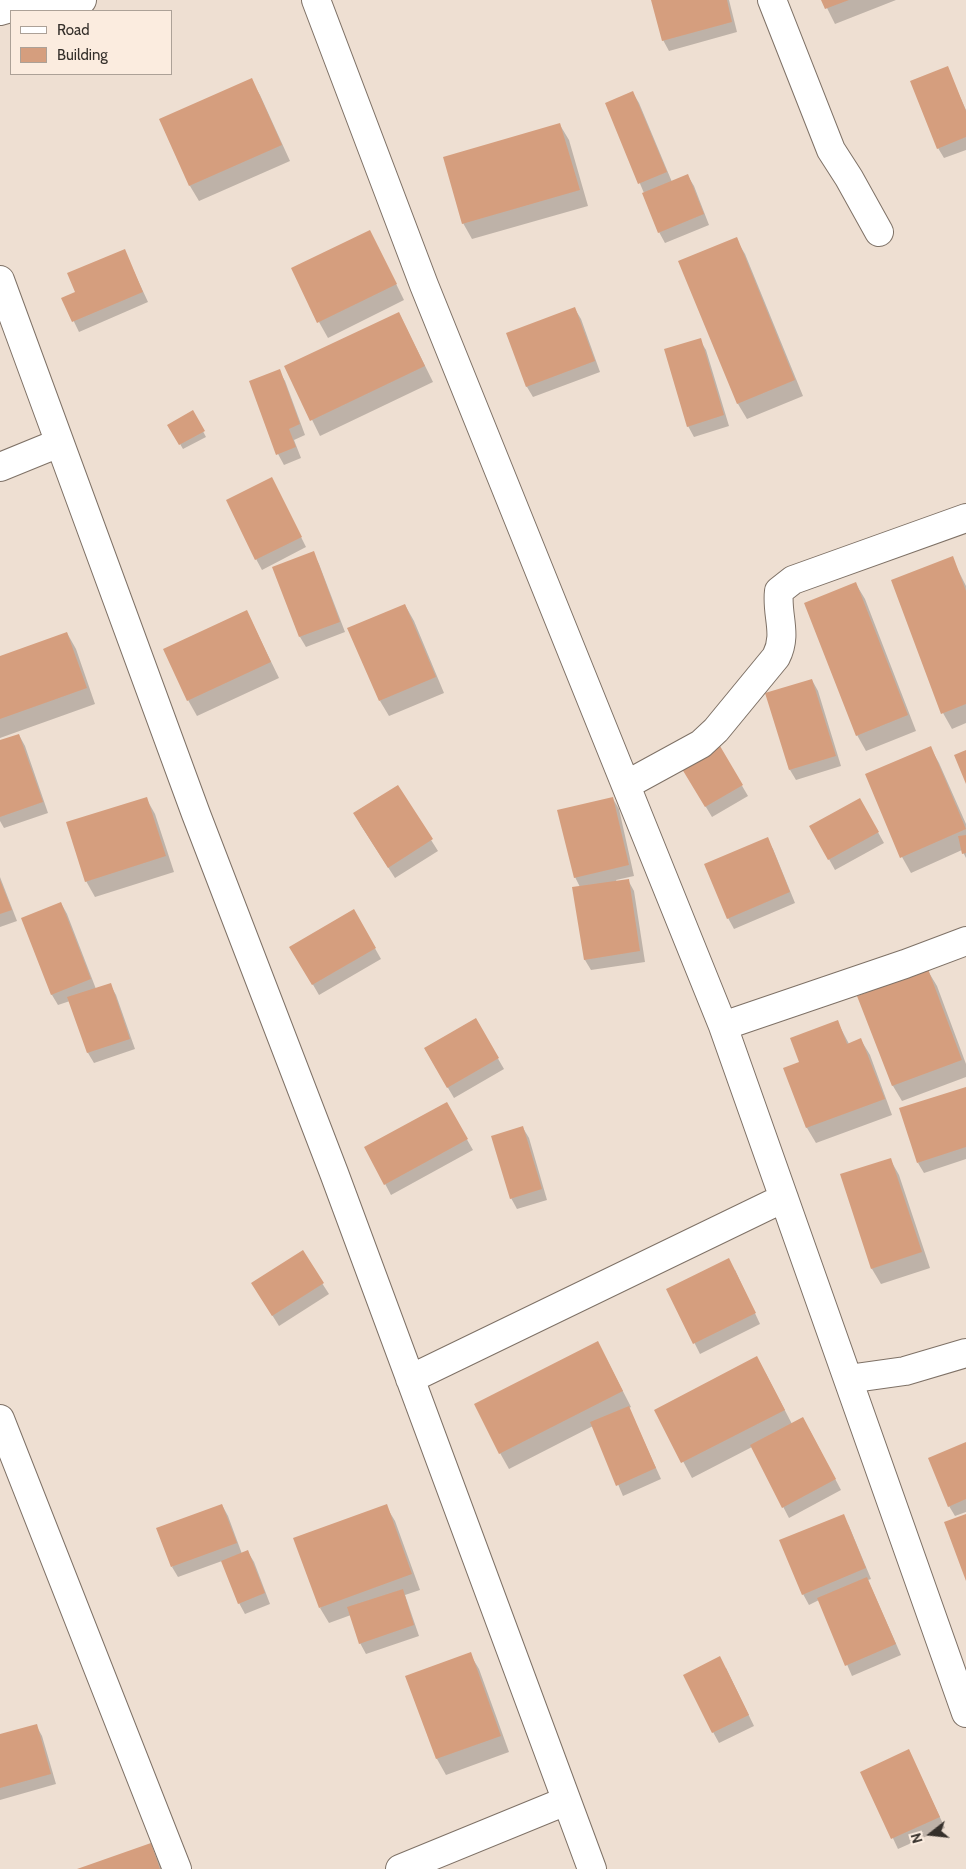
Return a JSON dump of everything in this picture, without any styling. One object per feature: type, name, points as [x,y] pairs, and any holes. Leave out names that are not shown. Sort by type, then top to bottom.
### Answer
[{"type":"street","points":[[0,11],[14,7],[82,0]]},
{"type":"street","points":[[316,0],[424,285],[723,1026],[966,1713]]},
{"type":"street","points":[[772,0],[831,150],[879,232]]},
{"type":"street","points":[[0,280],[193,805],[334,1173],[592,1869]]},
{"type":"street","points":[[0,467],[59,443]]},
{"type":"street","points":[[626,785],[701,744],[716,730],[776,657],[781,647],[783,634],[777,604],[779,591],[793,580],[966,518]]},
{"type":"street","points":[[723,1026],[905,964],[966,941]]},
{"type":"street","points":[[410,1380],[784,1198]]},
{"type":"street","points":[[848,1378],[905,1370],[966,1353]]},
{"type":"street","points":[[0,1419],[177,1869]]},
{"type":"street","points":[[400,1869],[566,1801]]},
{"type":"building","points":[[651,0],[727,0],[732,22],[662,41]]},
{"type":"building","points":[[821,0],[849,0],[825,9]]},
{"type":"building","points":[[948,66],[966,111],[966,137],[937,149],[910,81]]},
{"type":"building","points":[[252,78],[282,145],[189,186],[159,119]]},
{"type":"building","points":[[633,91],[667,172],[638,184],[605,103]]},
{"type":"building","points":[[560,123],[580,190],[462,224],[443,157]]},
{"type":"building","points":[[688,174],[704,214],[658,233],[642,193]]},
{"type":"building","points":[[370,230],[397,284],[317,323],[291,268]]},
{"type":"building","points":[[737,237],[795,380],[737,404],[678,261]]},
{"type":"building","points":[[125,249],[143,292],[72,322],[61,298],[75,292],[67,273]]},
{"type":"building","points":[[575,307],[595,361],[526,387],[506,333]]},
{"type":"building","points":[[399,312],[425,366],[310,421],[284,366]]},
{"type":"building","points":[[701,338],[724,415],[687,427],[664,349]]},
{"type":"building","points":[[280,369],[300,424],[289,429],[296,447],[276,455],[249,381]]},
{"type":"building","points":[[193,410],[205,431],[179,445],[167,425]]},
{"type":"building","points":[[272,477],[302,537],[255,560],[226,500]]},
{"type":"building","points":[[314,551],[340,622],[299,637],[272,567]]},
{"type":"building","points":[[953,556],[966,591],[966,704],[941,714],[891,580]]},
{"type":"building","points":[[856,582],[908,715],[856,736],[804,603]]},
{"type":"building","points":[[405,604],[436,677],[379,701],[347,628]]},
{"type":"building","points":[[247,610],[271,662],[187,701],[163,649]]},
{"type":"building","points":[[67,632],[87,688],[0,719],[0,656]]},
{"type":"building","points":[[812,679],[836,756],[789,770],[765,693]]},
{"type":"building","points":[[19,734],[43,802],[0,817],[0,740]]},
{"type":"building","points":[[720,746],[743,785],[705,807],[682,769]]},
{"type":"building","points":[[931,746],[966,829],[900,858],[865,774]]},
{"type":"building","points":[[966,750],[966,784],[954,755]]},
{"type":"building","points":[[398,785],[433,839],[388,868],[353,813]]},
{"type":"building","points":[[147,797],[166,856],[85,882],[66,822]]},
{"type":"building","points":[[613,797],[629,865],[574,878],[557,810]]},
{"type":"building","points":[[860,798],[879,832],[828,860],[809,826]]},
{"type":"building","points":[[966,835],[966,853],[962,854],[958,836]]},
{"type":"building","points":[[768,837],[790,892],[727,919],[704,864]]},
{"type":"building","points":[[629,879],[640,951],[584,960],[572,887]]},
{"type":"building","points":[[0,880],[12,910],[0,914]]},
{"type":"building","points":[[61,902],[91,979],[51,995],[21,918]]},
{"type":"building","points":[[354,909],[376,948],[312,985],[289,947]]},
{"type":"building","points":[[928,969],[962,1060],[892,1086],[857,996]]},
{"type":"building","points":[[111,983],[130,1039],[87,1053],[67,997]]},
{"type":"building","points":[[476,1018],[499,1058],[447,1088],[424,1048]]},
{"type":"building","points":[[838,1020],[847,1044],[861,1038],[885,1099],[806,1128],[783,1068],[799,1062],[790,1038]]},
{"type":"building","points":[[966,1087],[966,1147],[917,1163],[899,1108]]},
{"type":"building","points":[[447,1102],[468,1139],[384,1185],[364,1147]]},
{"type":"building","points":[[523,1126],[542,1189],[510,1199],[491,1136]]},
{"type":"building","points":[[891,1158],[922,1252],[871,1269],[840,1174]]},
{"type":"building","points":[[303,1250],[324,1283],[272,1316],[251,1283]]},
{"type":"building","points":[[729,1258],[756,1313],[693,1344],[666,1289]]},
{"type":"building","points":[[598,1341],[623,1391],[499,1454],[474,1404]]},
{"type":"building","points":[[757,1356],[785,1410],[681,1463],[654,1410]]},
{"type":"building","points":[[629,1406],[656,1468],[616,1486],[590,1422]]},
{"type":"building","points":[[803,1417],[836,1479],[782,1508],[750,1445]]},
{"type":"building","points":[[966,1442],[966,1499],[948,1507],[928,1458]]},
{"type":"building","points":[[222,1504],[237,1543],[171,1567],[156,1528]]},
{"type":"building","points":[[387,1504],[412,1574],[319,1608],[293,1538]]},
{"type":"building","points":[[844,1514],[866,1568],[802,1595],[779,1540]]},
{"type":"building","points":[[966,1514],[966,1581],[944,1522]]},
{"type":"building","points":[[248,1550],[265,1593],[238,1604],[221,1561]]},
{"type":"building","points":[[867,1577],[896,1644],[845,1666],[817,1598]]},
{"type":"building","points":[[403,1589],[414,1625],[359,1644],[347,1607]]},
{"type":"building","points":[[471,1652],[501,1736],[436,1759],[405,1676]]},
{"type":"building","points":[[720,1656],[749,1715],[712,1733],[683,1675]]},
{"type":"building","points":[[37,1724],[51,1774],[0,1788],[0,1734]]},
{"type":"building","points":[[909,1749],[940,1817],[891,1839],[860,1772]]},
{"type":"building","points":[[151,1843],[160,1869],[77,1869]]}]
